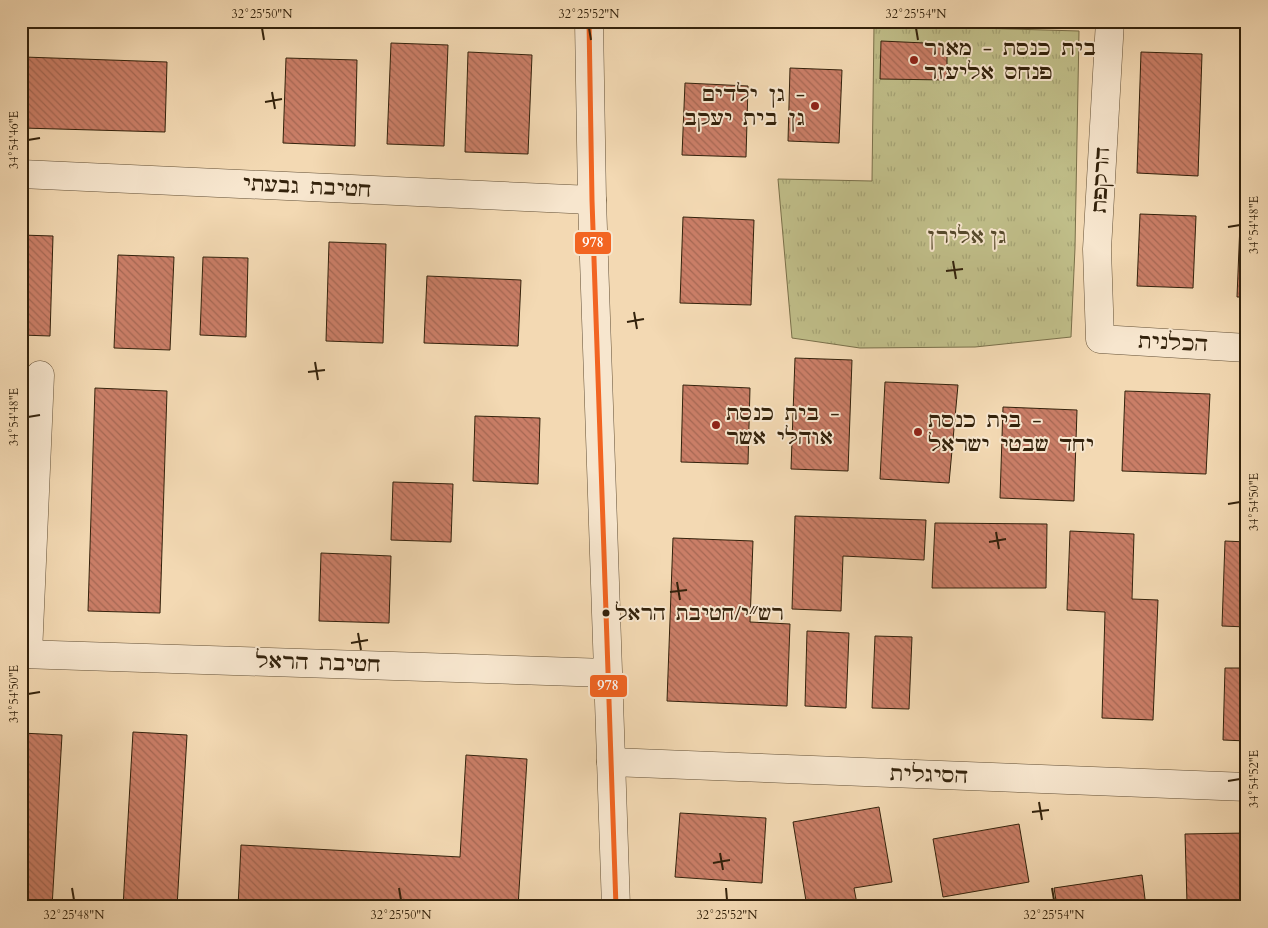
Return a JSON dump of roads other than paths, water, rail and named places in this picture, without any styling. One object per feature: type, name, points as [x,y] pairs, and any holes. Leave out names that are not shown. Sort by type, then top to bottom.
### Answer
[{"type":"street","points":[[589,21],[592,200],[616,907]]},
{"type":"street","name":"הרקפת","points":[[1100,339],[1097,249],[1110,21]]},
{"type":"street","name":"חטיבת גבעתי","points":[[21,174],[592,200]]},
{"type":"street","name":"הכלנית","points":[[1100,339],[1247,348]]},
{"type":"street","name":"חטיבת הראל","points":[[40,375],[25,654],[607,673]]},
{"type":"street","name":"הסיגלית","points":[[611,762],[1247,787]]},
{"type":"place","name":"בית כנסת - מאור פנחס אליעזר","points":[[914,60]]},
{"type":"place","name":"גן ילדים - גן בית יעקב","points":[[815,106]]},
{"type":"place","name":"בית כנסת - אוהלי אשר","points":[[716,425]]},
{"type":"place","name":"בית כנסת - יחד שבטי ישראל","points":[[918,432]]},
{"type":"place","name":"רש״י/חטיבת הראל","points":[[606,613]]},
{"type":"park label","name":"גן אלירן","points":[[967,236]]}]
